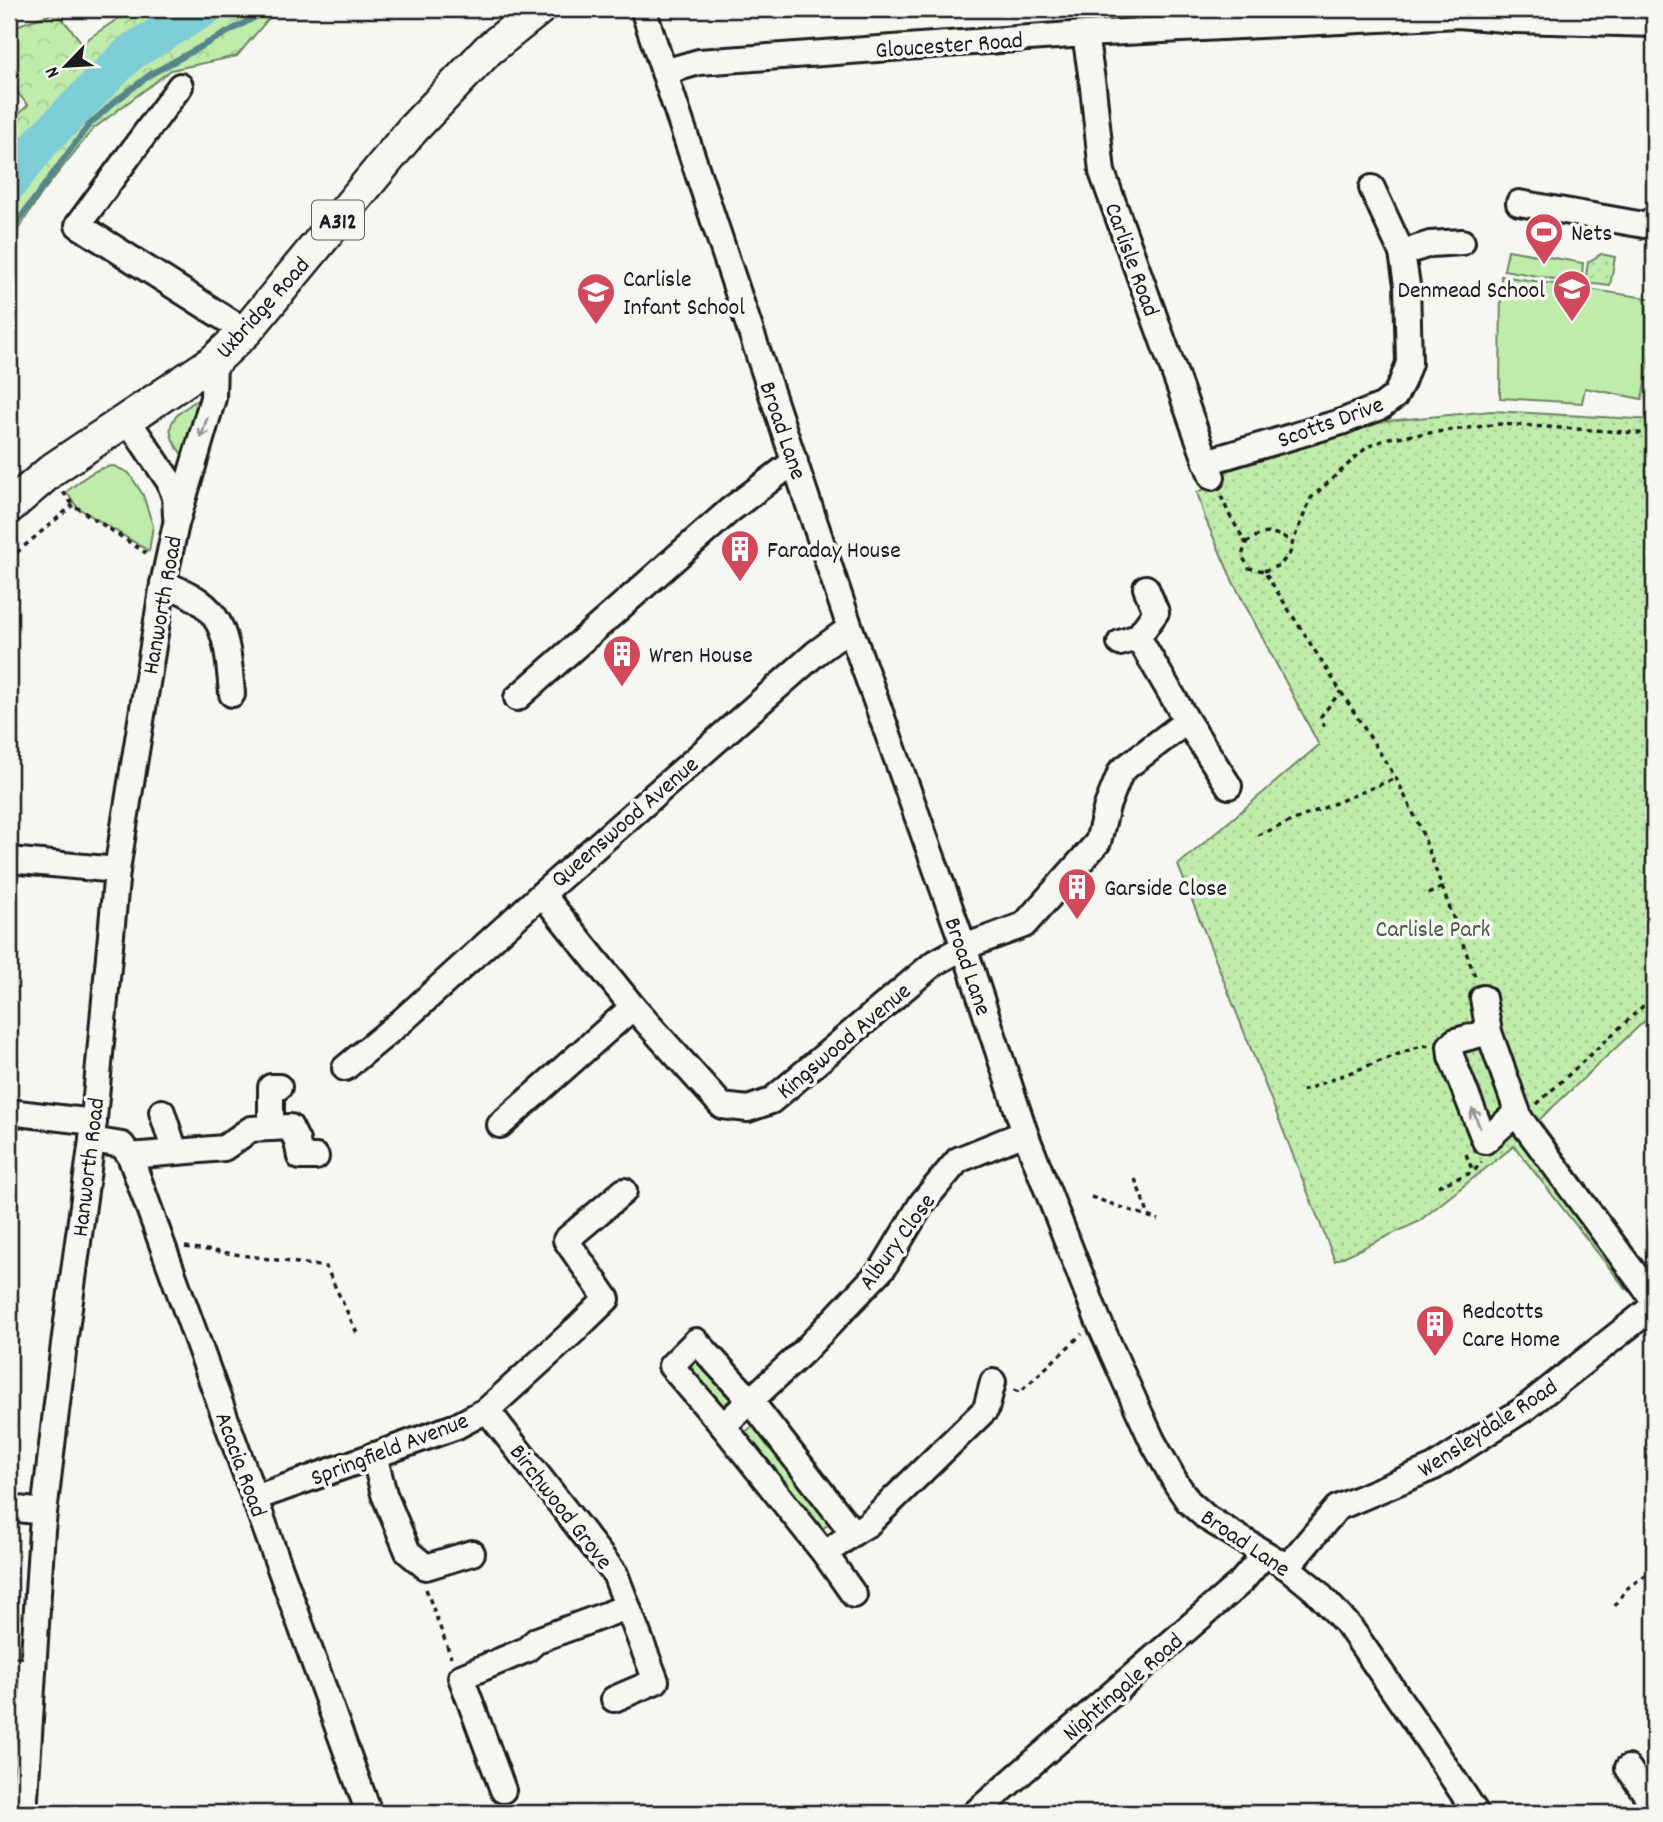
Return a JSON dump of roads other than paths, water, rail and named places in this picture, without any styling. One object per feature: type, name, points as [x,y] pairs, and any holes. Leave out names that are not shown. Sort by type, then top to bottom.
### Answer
[{"type":"main road","name":"Uxbridge Road","points":[[9,507],[53,469],[214,361],[247,330],[412,130],[488,50],[538,9]]},
{"type":"street","name":"Broad Lane","points":[[643,9],[850,628],[964,947],[1025,1133],[1098,1320],[1152,1440],[1188,1501],[1207,1518],[1287,1567],[1315,1590],[1349,1626],[1476,1813]]},
{"type":"street","name":"Gloucester Road","points":[[664,72],[699,62],[1085,34],[1459,15],[1514,20],[1654,24]]},
{"type":"street","name":"Carlisle Road","points":[[1085,34],[1102,172],[1209,470]]},
{"type":"street","points":[[180,86],[78,225],[237,327],[247,330]]},
{"type":"street","name":"Scotts Drive","points":[[1209,470],[1382,406],[1395,396],[1409,363],[1407,285],[1402,253],[1372,188]]},
{"type":"street","points":[[1519,203],[1644,225],[1654,219]]},
{"type":"street","points":[[1402,253],[1430,244],[1462,242]]},
{"type":"street","name":"Hanworth Road","points":[[24,1813],[20,1671],[44,1512],[93,1131],[117,870],[165,573],[176,524],[213,398],[214,361]]},
{"type":"street","name":"Hanworth Road","points":[[127,419],[169,481],[175,497],[176,524]]},
{"type":"street","points":[[517,698],[730,510],[795,461]]},
{"type":"street","points":[[165,573],[178,589],[204,605],[216,618],[224,634],[232,694]]},
{"type":"street","points":[[1146,587],[1163,612],[1129,640],[1155,665],[1186,721],[1229,786]]},
{"type":"street","name":"Queenswood Avenue","points":[[345,1068],[403,1020],[816,653],[850,628]]},
{"type":"street","points":[[964,947],[1024,925],[1098,842],[1107,806],[1121,771],[1186,721]]},
{"type":"street","points":[[9,860],[117,870]]},
{"type":"street","name":"Kingswood Avenue","points":[[542,894],[633,1007],[722,1106],[748,1109],[771,1101],[933,964],[964,947]]},
{"type":"street","points":[[1483,998],[1489,1032],[1519,1115],[1654,1300]]},
{"type":"street","points":[[500,1125],[633,1007]]},
{"type":"street","points":[[1489,1032],[1455,1041],[1450,1046],[1451,1056],[1485,1141],[1519,1115]]},
{"type":"street","points":[[279,1087],[271,1087],[281,1128],[297,1141],[300,1157],[316,1157]]},
{"type":"street","points":[[9,1112],[93,1131],[122,1145],[130,1156],[224,1148],[251,1129],[281,1128]]},
{"type":"street","points":[[162,1112],[175,1152]]},
{"type":"street","name":"Albury Close","points":[[723,1426],[803,1352],[883,1268],[922,1203],[958,1160],[1025,1133]]},
{"type":"street","name":"Acacia Road","points":[[130,1156],[369,1813]]},
{"type":"street","name":"Springfield Avenue","points":[[255,1498],[457,1426],[487,1410],[607,1299],[566,1240],[624,1191]]},
{"type":"street","name":"Wensleydale Road","points":[[1287,1567],[1337,1508],[1434,1467],[1524,1409],[1654,1306]]},
{"type":"street","points":[[853,1533],[750,1400],[696,1341],[671,1366],[723,1426],[825,1554],[854,1595]]},
{"type":"street","points":[[825,1554],[868,1524],[986,1409],[993,1382]]},
{"type":"street","name":"Birchwood Grove","points":[[487,1410],[615,1574],[656,1681],[614,1699]]},
{"type":"street","points":[[374,1455],[384,1494],[408,1552],[425,1567],[472,1553]]},
{"type":"street","points":[[9,1508],[44,1512]]},
{"type":"street","name":"Nightingale Road","points":[[975,1813],[1241,1582],[1265,1554]]},
{"type":"street","points":[[503,1790],[461,1677],[526,1650],[537,1640],[627,1607]]},
{"type":"street","points":[[1628,1768],[1654,1806]]},
{"type":"waterway","points":[[9,183],[43,140],[131,52],[203,9]]},
{"type":"waterway","points":[[9,233],[88,126],[113,103],[151,74],[270,9]]},
{"type":"place","name":"Nets","points":[[1544,266]]},
{"type":"place","name":"Denmead School","points":[[1572,323]]},
{"type":"place","name":"Carlisle Infant School","points":[[596,326]]},
{"type":"place","name":"Faraday House","points":[[740,583]]},
{"type":"place","name":"Wren House","points":[[622,688]]},
{"type":"place","name":"Garside Close","points":[[1077,921]]},
{"type":"place","name":"Redcotts Care Home","points":[[1435,1358]]},
{"type":"park label","name":"Carlisle Park","points":[[1433,928]]}]
